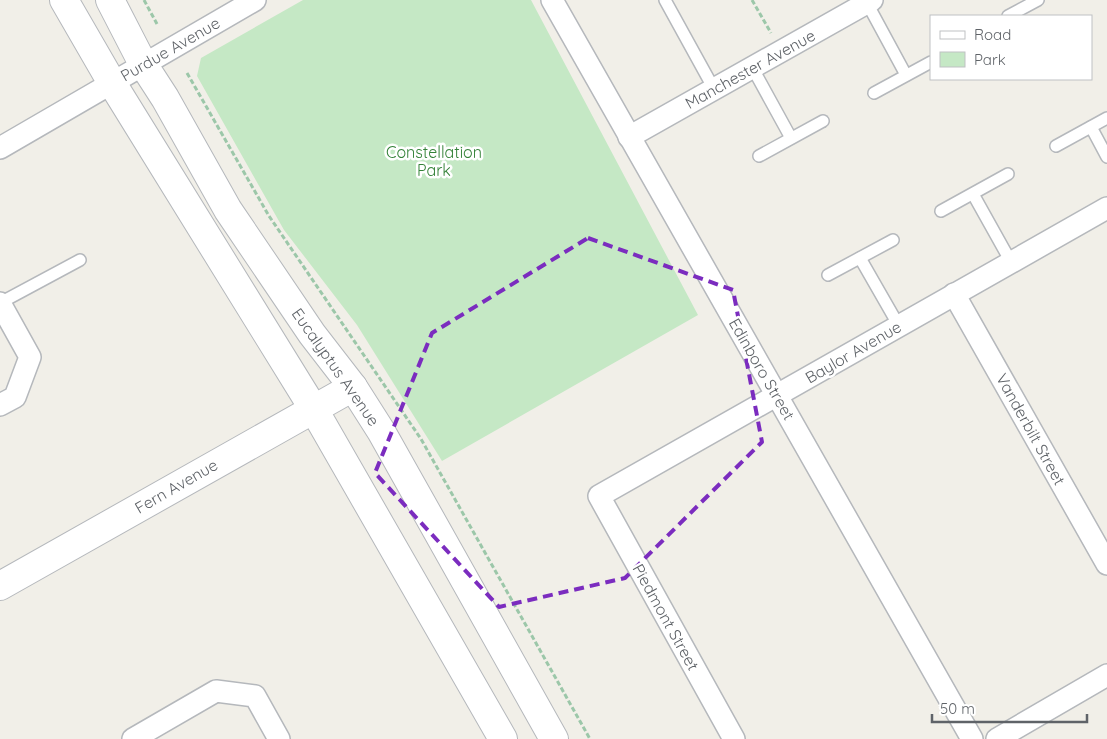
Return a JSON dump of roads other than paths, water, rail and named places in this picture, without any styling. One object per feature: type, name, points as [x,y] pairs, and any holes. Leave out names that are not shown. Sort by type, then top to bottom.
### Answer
[{"type":"street","points":[[64,0],[112,83],[313,408],[504,739]]},
{"type":"street","name":"Eucalyptus Avenue","points":[[110,0],[143,64],[165,98],[228,210],[312,334],[353,387],[381,431],[554,739]]},
{"type":"street","name":"Purdue Avenue","points":[[0,148],[255,0]]},
{"type":"street","name":"Edinboro Street","points":[[552,0],[972,739]]},
{"type":"street","name":"Manchester Avenue","points":[[629,137],[752,68],[859,4]]},
{"type":"street","name":"Baylor Avenue","points":[[599,496],[1107,208]]},
{"type":"street","name":"Vanderbilt Street","points":[[954,294],[1107,564]]},
{"type":"street","points":[[0,303],[30,357],[15,397],[0,405]]},
{"type":"street","name":"Fern Avenue","points":[[0,586],[353,387]]},
{"type":"street","name":"Piedmont Street","points":[[599,496],[734,739]]},
{"type":"street","points":[[997,739],[1107,675]]},
{"type":"street","points":[[133,739],[216,691],[254,696],[279,739]]},
{"type":"lane","points":[[665,0],[714,89]]},
{"type":"lane","points":[[1009,15],[1022,4],[1038,0]]},
{"type":"lane","points":[[859,4],[906,75]]},
{"type":"lane","points":[[874,93],[930,63]]},
{"type":"lane","points":[[752,68],[791,138]]},
{"type":"lane","points":[[1056,146],[1107,118]]},
{"type":"lane","points":[[759,156],[823,120]]},
{"type":"lane","points":[[1091,127],[1107,157]]},
{"type":"lane","points":[[942,211],[1008,174]]},
{"type":"lane","points":[[973,194],[1011,262]]},
{"type":"lane","points":[[828,276],[893,240]]},
{"type":"lane","points":[[860,258],[899,326]]},
{"type":"lane","points":[[0,303],[80,260]]},
{"type":"park label","name":"Constellation Park","points":[[434,161]]}]
